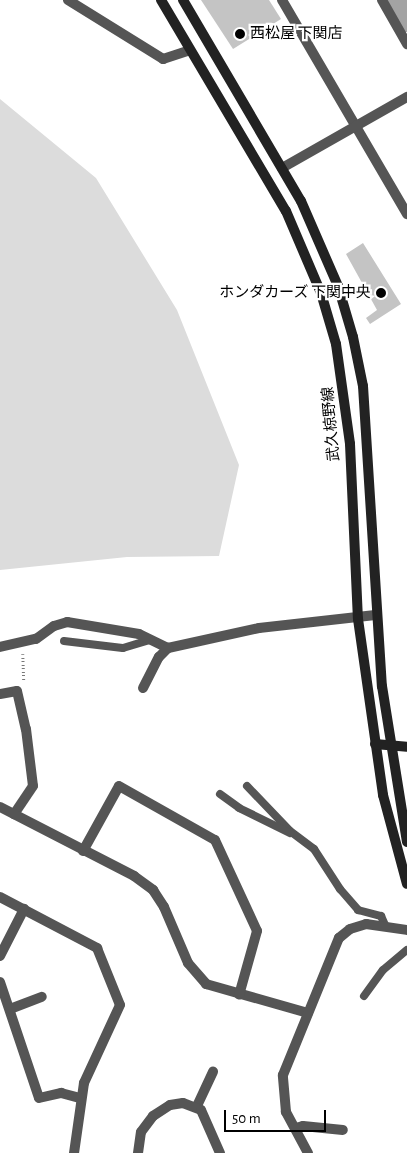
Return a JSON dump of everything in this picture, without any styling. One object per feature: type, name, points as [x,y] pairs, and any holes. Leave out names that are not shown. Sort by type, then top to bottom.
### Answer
[{"type":"main road","name":"武久椋野線","points":[[161,0],[286,211],[321,293],[336,344],[350,444],[358,619],[383,795],[407,884]]},
{"type":"main road","points":[[183,0],[282,168],[321,243],[354,337],[363,386],[375,615],[390,745],[407,842]]},
{"type":"main road","points":[[375,744],[407,747]]},
{"type":"street","points":[[68,0],[163,59],[190,50]]},
{"type":"street","points":[[282,0],[407,214]]},
{"type":"street","points":[[382,0],[407,44]]},
{"type":"street","points":[[282,168],[407,97]]},
{"type":"street","points":[[0,648],[40,636],[54,626],[74,621],[91,627],[139,634],[168,648],[259,628],[358,619],[375,615]]},
{"type":"street","points":[[143,688],[168,648]]},
{"type":"street","points":[[0,694],[18,691],[26,729],[32,786],[14,814]]},
{"type":"street","points":[[83,851],[119,786],[215,840],[257,931],[239,995]]},
{"type":"street","points":[[0,807],[134,876],[153,890],[198,978],[239,995],[308,1013]]},
{"type":"street","points":[[0,897],[97,948],[120,1005],[80,1098],[74,1153]]},
{"type":"street","points":[[0,956],[24,910]]},
{"type":"street","points":[[308,1153],[286,1112],[283,1076],[342,933],[366,924],[407,930]]},
{"type":"street","points":[[0,982],[39,1098],[61,1093],[80,1098]]},
{"type":"street","points":[[10,1009],[42,998]]},
{"type":"street","points":[[213,1071],[198,1106],[220,1153]]},
{"type":"street","points":[[138,1153],[141,1132],[162,1109],[177,1103],[198,1106]]},
{"type":"street","points":[[296,1128],[303,1126],[344,1130]]},
{"type":"lane","points":[[64,641],[123,648],[150,640]]},
{"type":"lane","points":[[247,786],[298,837],[314,849],[340,889],[358,910],[381,916],[386,927]]},
{"type":"lane","points":[[220,794],[239,808],[298,837]]},
{"type":"lane","points":[[364,996],[382,970],[407,950]]},
{"type":"path","points":[[18,691],[24,682],[23,642]]},
{"type":"shaded area","points":[[0,99],[96,178],[177,310],[239,465],[219,556],[127,557],[0,570]]},
{"type":"building","name":"西松屋 下関店","points":[[201,0],[269,0],[281,19],[233,49]]},
{"type":"building","name":"ホンダカーズ 下関中央","points":[[363,243],[401,304],[370,324],[366,318],[377,310],[346,254]]},
{"type":"waterway","points":[[396,0],[407,19]]},
{"type":"place","name":"西松屋 下関店","points":[[240,34]]},
{"type":"place","name":"ホンダカーズ 下関中央","points":[[381,293]]}]
